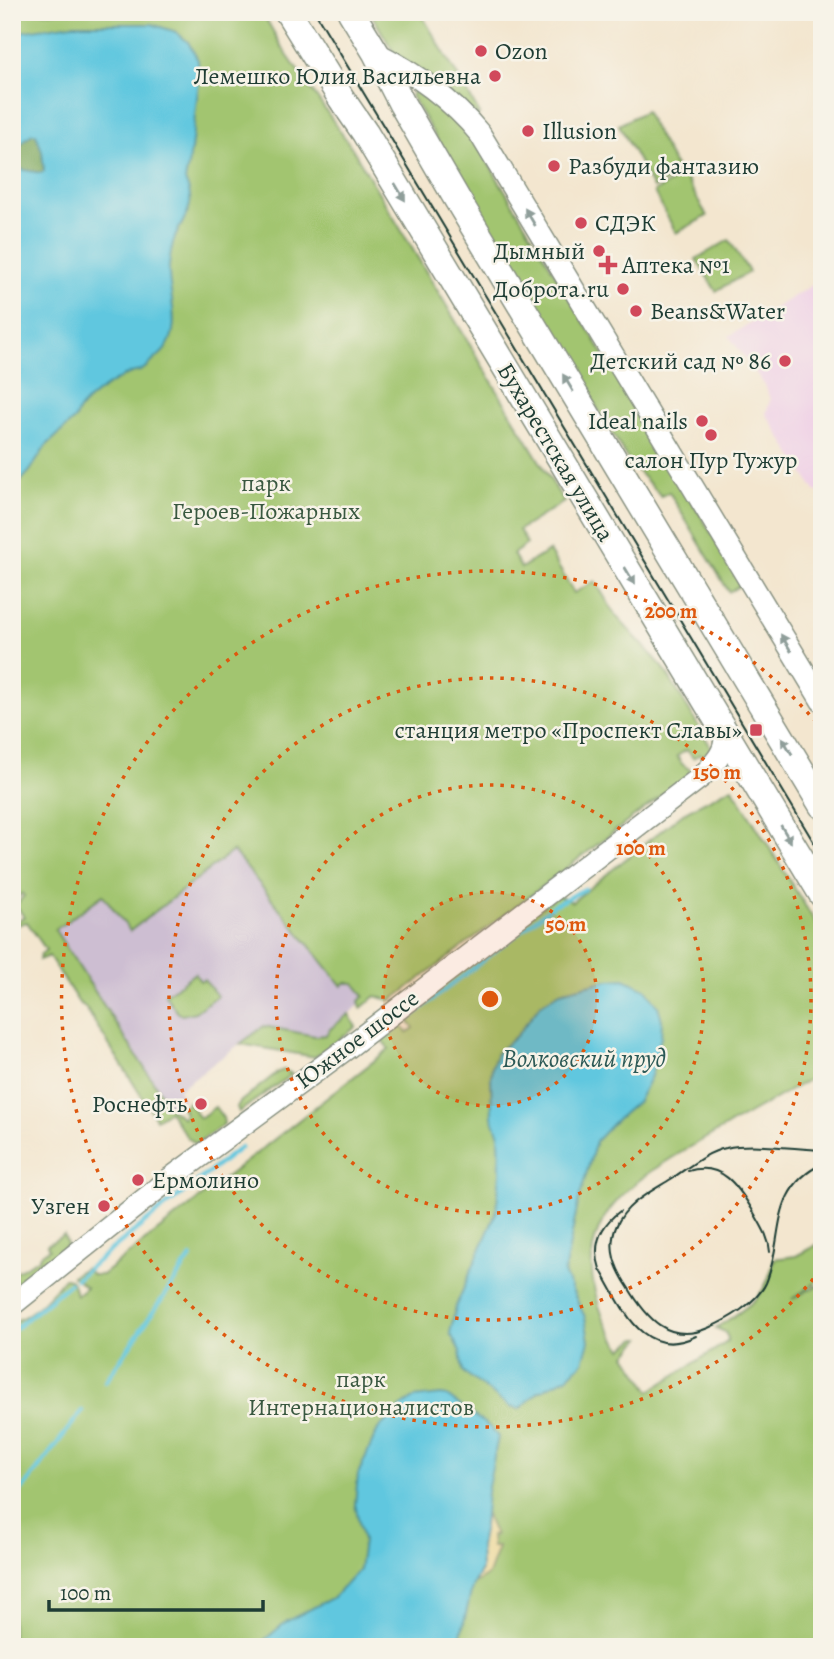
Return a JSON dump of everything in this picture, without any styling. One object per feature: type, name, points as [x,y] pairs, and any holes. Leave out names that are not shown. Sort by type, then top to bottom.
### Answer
[{"type":"main road","name":"Бухарестская улица","points":[[288,12],[365,133],[822,894]]},
{"type":"main road","name":"Бухарестская улица","points":[[351,12],[457,199],[822,805]]},
{"type":"street","name":"Бухарестская улица","points":[[376,52],[395,63],[465,116],[480,134],[819,690]]},
{"type":"street","name":"Южное шоссе","points":[[12,1305],[172,1178],[346,1049],[702,775],[722,752],[724,730]]},
{"type":"street","points":[[702,775],[713,771],[731,772],[745,778],[762,794]]},
{"type":"shaded area","name":"Детский сад № 86","points":[[822,279],[822,493],[815,491],[766,414],[770,400],[766,387],[729,336]]},
{"type":"shaded area","points":[[246,828],[372,995],[329,1030],[327,1035],[315,1036],[264,1026],[179,1089],[183,1099],[171,1109],[55,930],[124,880]]},
{"type":"green space","name":"парк Героев-Пожарных","points":[[12,12],[262,12],[285,52],[352,148],[564,502],[519,530],[527,544],[513,554],[521,568],[549,551],[574,593],[595,581],[616,616],[663,667],[711,747],[709,752],[702,756],[700,754],[693,758],[687,750],[677,756],[682,764],[693,772],[391,1001],[376,996],[361,1008],[359,1001],[364,996],[354,983],[345,983],[342,986],[233,851],[130,931],[103,895],[55,930],[171,1109],[183,1118],[185,1113],[182,1107],[188,1102],[200,1118],[215,1107],[223,1118],[224,1124],[196,1144],[187,1137],[169,1111],[156,1119],[85,1007],[79,1003],[49,956],[39,960],[46,950],[27,922],[17,925],[17,921],[24,917],[16,905],[24,896],[22,893],[12,903]]},
{"type":"green space","points":[[370,12],[420,12],[480,114],[478,116],[394,53]]},
{"type":"green space","points":[[413,91],[452,116],[469,131],[742,584],[729,592],[669,492],[661,496],[630,463],[411,96]]},
{"type":"green space","points":[[645,111],[679,174],[653,188],[619,125]]},
{"type":"green space","points":[[32,134],[36,134],[42,151],[44,172],[41,173],[19,169],[14,159],[16,150]]},
{"type":"green space","points":[[684,175],[707,216],[676,233],[654,192]]},
{"type":"green space","points":[[729,240],[749,272],[716,291],[696,259]]},
{"type":"green space","name":"парк Интернационалистов","points":[[732,787],[822,933],[822,1072],[679,1154],[631,1188],[612,1207],[599,1229],[592,1254],[593,1283],[605,1321],[622,1349],[641,1338],[626,1355],[650,1391],[727,1342],[725,1332],[716,1328],[761,1293],[771,1273],[774,1259],[796,1256],[822,1242],[822,1278],[792,1299],[822,1283],[822,1647],[12,1647],[12,1322],[34,1310],[64,1278],[72,1281],[76,1295],[86,1287],[72,1276],[85,1268],[93,1275],[102,1275],[389,1049],[377,1034],[398,1019],[407,1033],[414,1028],[403,1014],[557,895],[572,902],[683,813]]},
{"type":"green space","points":[[195,973],[200,981],[204,979],[217,996],[195,1012],[182,1015],[165,995]]},
{"type":"green space","points":[[349,1014],[356,1027],[315,1057],[240,1044],[264,1026],[315,1036],[326,1035]]},
{"type":"green space","points":[[284,1070],[292,1074],[239,1112],[237,1107],[240,1102]]},
{"type":"green space","points":[[64,1235],[67,1244],[65,1247],[19,1284],[12,1274],[40,1258],[39,1256],[49,1249],[47,1245]]},
{"type":"sand","points":[[485,1513],[495,1535],[491,1536],[492,1547],[498,1547],[488,1575],[473,1584],[481,1570],[480,1546]]},
{"type":"water","points":[[72,24],[152,24],[176,32],[188,42],[198,60],[199,81],[185,181],[190,205],[174,240],[169,263],[174,322],[169,344],[144,369],[116,381],[90,398],[75,419],[46,446],[30,471],[12,491],[12,33]],"holes":[[[32,134],[36,134],[42,151],[44,171],[41,173],[19,169],[14,159],[19,146]]]},
{"type":"water","name":"Волковский пруд","points":[[624,979],[646,989],[658,1006],[662,1020],[661,1037],[651,1076],[638,1101],[596,1141],[579,1199],[564,1273],[585,1317],[589,1341],[583,1362],[568,1377],[538,1392],[520,1409],[510,1407],[463,1372],[460,1351],[450,1333],[456,1306],[496,1213],[500,1173],[499,1135],[492,1117],[492,1066],[497,1053],[517,1035],[540,1005],[560,992],[608,980]]},
{"type":"water","points":[[447,1396],[491,1428],[498,1437],[480,1546],[481,1570],[473,1584],[461,1635],[446,1647],[256,1647],[287,1621],[334,1597],[359,1570],[363,1541],[355,1504],[358,1474],[378,1429],[414,1398]]},
{"type":"waterway","points":[[409,1018],[554,905],[585,889]]},
{"type":"waterway","points":[[386,1035],[399,1026]]},
{"type":"waterway","points":[[76,1279],[241,1147]]},
{"type":"waterway","points":[[105,1382],[191,1257]]},
{"type":"waterway","points":[[12,1331],[70,1283]]},
{"type":"waterway","points":[[12,1503],[82,1411]]},
{"type":"tram line","points":[[315,12],[822,856]]},
{"type":"tram line","points":[[822,1150],[773,1146],[736,1146],[719,1150],[697,1161],[632,1205],[620,1219],[612,1243],[620,1273],[642,1308],[660,1325],[681,1333],[708,1328],[749,1304],[766,1283],[772,1266],[781,1216],[793,1187],[822,1164]]},
{"type":"tram line","points":[[688,1171],[710,1170],[728,1178],[761,1225],[770,1252]]},
{"type":"tram line","points":[[620,1211],[607,1223],[599,1237],[597,1252],[600,1269],[626,1314],[648,1336],[661,1342],[677,1342],[696,1336]]},
{"type":"place","name":"Ozon","points":[[481,51]]},
{"type":"place","name":"Лемешко Юлия Васильевна","points":[[495,76]]},
{"type":"place","name":"Illusion","points":[[528,131]]},
{"type":"place","name":"Разбуди фантазию","points":[[554,166]]},
{"type":"place","name":"СДЭК","points":[[581,223]]},
{"type":"place","name":"Дымный","points":[[599,251]]},
{"type":"place","name":"Аптека №1","points":[[608,265]]},
{"type":"place","name":"Доброта.ru","points":[[623,289]]},
{"type":"place","name":"Beans&Water","points":[[636,311]]},
{"type":"place","name":"Детский сад № 86","points":[[785,361]]},
{"type":"place","name":"Ideal nails","points":[[702,421]]},
{"type":"place","name":"салон Пур Тужур","points":[[711,435]]},
{"type":"place","name":"станция метро «Проспект Славы»","points":[[756,730]]},
{"type":"place","name":"Роснефть","points":[[201,1104]]},
{"type":"place","name":"Ермолино","points":[[138,1180]]},
{"type":"place","name":"Узген","points":[[104,1206]]}]
